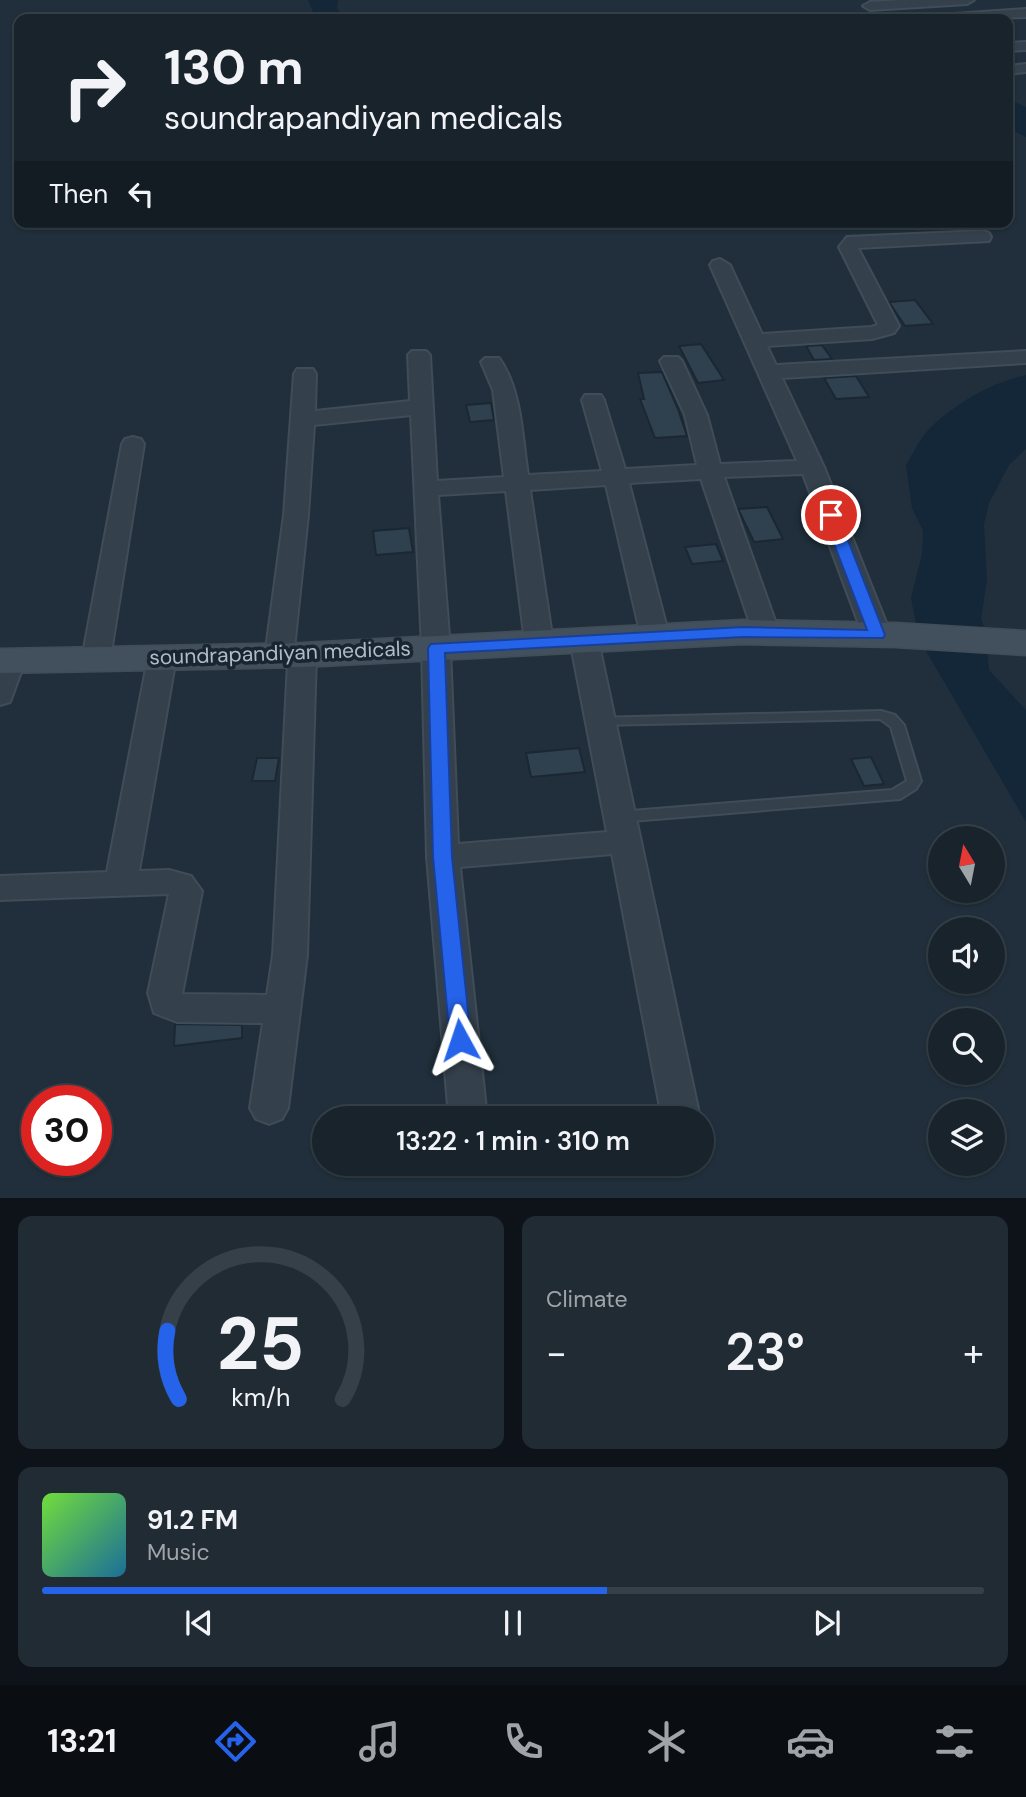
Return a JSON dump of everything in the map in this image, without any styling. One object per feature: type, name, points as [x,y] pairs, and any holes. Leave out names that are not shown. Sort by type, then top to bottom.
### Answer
[{"type":"main road","name":"soundrapandiyan medicals","points":[[4,673],[96,659],[291,655],[766,632],[1026,643]]},
{"type":"street","points":[[870,6],[967,0]]},
{"type":"street","points":[[755,341],[872,333],[887,329],[889,326],[848,247],[854,241],[982,237]]},
{"type":"street","points":[[720,265],[886,635]]},
{"type":"street","points":[[419,355],[436,648],[443,857],[467,1106]]},
{"type":"street","points":[[769,372],[1026,357]]},
{"type":"street","points":[[671,361],[696,415],[710,471],[766,632]]},
{"type":"street","points":[[492,362],[504,390],[539,642]]},
{"type":"street","points":[[269,1108],[293,912],[291,567],[304,419],[305,374]]},
{"type":"street","points":[[593,400],[617,478],[655,636]]},
{"type":"street","points":[[304,419],[421,407]]},
{"type":"street","points":[[96,659],[133,444]]},
{"type":"street","points":[[426,489],[812,467]]},
{"type":"street","points":[[584,640],[598,721],[679,1106]]},
{"type":"street","points":[[121,884],[162,658]]},
{"type":"street","points":[[443,857],[621,829]]},
{"type":"street","points":[[0,888],[169,882],[180,884],[186,891],[166,1003],[177,1008],[282,1009]]},
{"type":"lane","points":[[598,721],[881,715],[890,718],[897,725],[914,781],[911,786],[895,795],[621,829]]},
{"type":"water","points":[[308,0],[338,0],[337,8],[341,14],[314,14]]},
{"type":"water","points":[[1013,101],[1026,107],[1026,137],[1013,130]]},
{"type":"water","points":[[1026,375],[1026,449],[1009,465],[989,503],[984,524],[987,580],[981,619],[986,632],[989,670],[1026,710],[1026,822],[919,639],[911,598],[922,554],[923,531],[912,508],[906,465],[926,432],[951,410],[987,388]]},
{"type":"building","points":[[915,300],[933,324],[905,326],[889,302]]},
{"type":"building","points":[[701,344],[724,380],[698,383],[679,346]]},
{"type":"building","points":[[822,345],[832,359],[814,360],[806,346]]},
{"type":"building","points":[[662,372],[687,436],[655,438],[640,399],[644,399],[638,373]]},
{"type":"building","points":[[856,376],[869,397],[836,399],[824,378]]},
{"type":"building","points":[[491,403],[494,420],[470,422],[466,405]]},
{"type":"building","points":[[767,507],[783,539],[754,542],[738,509]]},
{"type":"building","points":[[409,528],[413,552],[376,555],[373,531]]},
{"type":"building","points":[[716,544],[723,561],[692,564],[685,547]]},
{"type":"building","points":[[579,748],[585,772],[531,777],[526,753]]},
{"type":"building","points":[[871,757],[884,784],[864,786],[851,759]]},
{"type":"building","points":[[257,758],[279,758],[275,781],[252,781]]},
{"type":"building","points":[[175,1024],[242,1025],[242,1038],[174,1046]]},
{"type":"route","points":[[460,1040],[443,857],[436,648],[743,632],[877,635],[831,515]]}]
